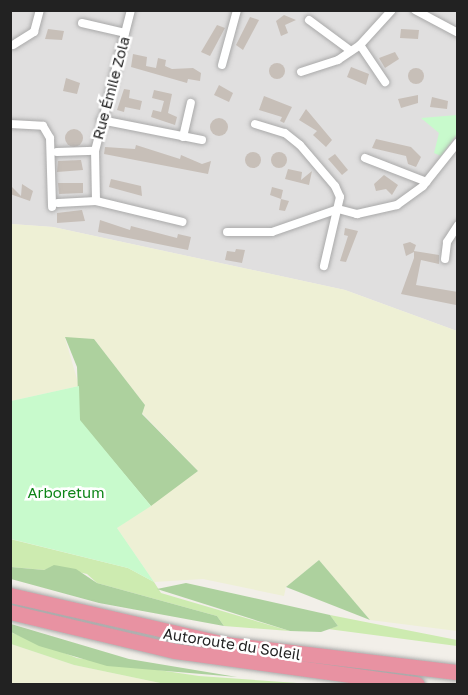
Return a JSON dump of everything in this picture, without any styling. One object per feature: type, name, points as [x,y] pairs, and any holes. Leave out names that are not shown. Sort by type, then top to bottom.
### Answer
[{"type":"highway","name":"Autoroute du Soleil","points":[[10,595],[225,644],[458,672]]},
{"type":"highway","name":"Autoroute du Soleil","points":[[10,612],[175,651],[417,684]]},
{"type":"street","points":[[13,45],[34,32],[40,10]]},
{"type":"street","name":"Rue Émile Zola","points":[[96,201],[95,151],[101,120],[131,10]]},
{"type":"street","points":[[222,65],[237,10]]},
{"type":"street","points":[[301,72],[315,71],[360,45],[392,10]]},
{"type":"street","points":[[415,10],[458,33]]},
{"type":"street","points":[[309,20],[351,51]]},
{"type":"street","points":[[82,23],[125,33]]},
{"type":"street","points":[[360,45],[385,82]]},
{"type":"street","points":[[183,137],[191,103]]},
{"type":"street","points":[[101,120],[201,140]]},
{"type":"street","points":[[10,124],[43,126],[50,138],[55,205],[96,201],[183,222]]},
{"type":"street","points":[[255,124],[285,133],[317,162],[340,197],[324,266]]},
{"type":"street","points":[[227,232],[272,232],[338,209],[365,213],[397,205],[427,182],[458,142]]},
{"type":"street","points":[[57,152],[95,151]]},
{"type":"street","points":[[364,158],[427,182]]},
{"type":"street","points":[[445,259],[447,242],[458,225]]},
{"type":"shaded area","points":[[10,11],[457,11],[457,331],[345,290],[53,227],[11,224]]},
{"type":"green space","points":[[457,115],[457,134],[441,156],[434,153],[439,133],[421,118]]},
{"type":"green space","points":[[11,224],[53,227],[345,290],[457,331],[457,631],[370,620],[319,560],[286,587],[284,596],[203,579],[154,582],[117,528],[198,471],[142,413],[145,405],[94,339],[65,338],[79,386],[11,401]]},
{"type":"green space","points":[[65,337],[94,339],[145,405],[142,414],[198,471],[151,506],[79,420],[77,367]]},
{"type":"green space","name":"Arboretum","points":[[79,386],[80,420],[151,506],[117,528],[154,582],[128,568],[11,539],[11,401]]},
{"type":"green space","points":[[10,539],[128,568],[154,582],[161,593],[290,631],[224,626],[217,616],[97,583],[87,574],[54,566],[44,570],[11,567]]},
{"type":"green space","points":[[319,560],[370,620],[286,587]]},
{"type":"green space","points":[[54,565],[76,569],[97,583],[217,616],[224,626],[99,603],[11,579],[11,567],[44,570]]},
{"type":"green space","points":[[186,583],[330,615],[338,626],[321,632],[290,631],[157,589]]},
{"type":"green space","points":[[330,615],[457,640],[457,646],[328,629],[338,626]]},
{"type":"green space","points":[[11,624],[129,659],[237,677],[107,666],[39,646],[11,632]]},
{"type":"green space","points":[[10,632],[77,658],[199,676],[312,684],[165,684],[74,665],[11,644]]},
{"type":"green space","points":[[11,644],[74,665],[165,684],[11,684]]},
{"type":"building","points":[[284,15],[296,20],[285,25],[288,33],[281,36],[276,21]]},
{"type":"building","points":[[250,17],[259,20],[243,50],[236,45]]},
{"type":"building","points":[[217,25],[225,28],[210,56],[201,52]]},
{"type":"building","points":[[48,29],[64,31],[62,40],[45,39]]},
{"type":"building","points":[[401,29],[419,30],[418,39],[400,38]]},
{"type":"building","points":[[395,52],[399,59],[385,68],[379,58]]},
{"type":"building","points":[[133,54],[147,57],[146,66],[156,68],[158,58],[166,60],[165,66],[172,69],[193,68],[201,73],[200,81],[188,79],[187,83],[131,67]]},
{"type":"building","points":[[277,63],[283,65],[285,71],[283,77],[277,79],[271,77],[269,71],[271,65]]},
{"type":"building","points":[[351,67],[369,74],[366,85],[347,77]]},
{"type":"building","points":[[416,68],[424,76],[416,84],[408,76]]},
{"type":"building","points":[[66,78],[80,83],[77,94],[63,91]]},
{"type":"building","points":[[219,85],[233,93],[229,102],[214,95]]},
{"type":"building","points":[[124,89],[130,90],[129,98],[142,101],[140,110],[125,107],[124,112],[117,110]]},
{"type":"building","points":[[154,90],[172,94],[168,113],[177,117],[175,125],[151,117],[153,110],[161,112],[164,101],[152,98]]},
{"type":"building","points":[[418,95],[418,103],[401,108],[398,99]]},
{"type":"building","points":[[264,96],[292,107],[284,123],[280,121],[282,117],[259,110]]},
{"type":"building","points":[[432,97],[448,101],[447,109],[430,107]]},
{"type":"building","points":[[306,109],[332,140],[326,147],[313,135],[317,131],[299,120]]},
{"type":"building","points":[[219,118],[225,121],[228,127],[225,133],[219,136],[213,133],[210,127],[213,121]]},
{"type":"building","points":[[74,129],[80,132],[83,138],[80,144],[74,147],[68,144],[65,138],[68,132]]},
{"type":"building","points":[[376,139],[411,147],[421,157],[416,167],[408,164],[406,156],[372,148]]},
{"type":"building","points":[[136,145],[180,159],[181,155],[202,164],[211,161],[208,174],[104,154],[105,147],[135,149]]},
{"type":"building","points":[[250,152],[256,152],[261,160],[259,166],[250,168],[245,163],[245,157]]},
{"type":"building","points":[[276,152],[282,152],[287,160],[285,166],[276,168],[271,163],[271,157]]},
{"type":"building","points":[[335,154],[348,170],[342,175],[328,159]]},
{"type":"building","points":[[81,160],[83,170],[57,172],[58,161]]},
{"type":"building","points":[[288,169],[302,172],[301,180],[312,171],[309,185],[285,179]]},
{"type":"building","points":[[384,175],[398,185],[392,195],[386,189],[376,191],[374,184]]},
{"type":"building","points":[[111,179],[141,186],[142,196],[109,187]]},
{"type":"building","points":[[58,183],[83,183],[83,193],[59,194]]},
{"type":"building","points":[[22,184],[33,191],[30,201],[10,194],[10,185],[21,196]]},
{"type":"building","points":[[272,187],[283,190],[281,199],[270,195]]},
{"type":"building","points":[[281,199],[289,201],[285,211],[279,210]]},
{"type":"building","points":[[82,210],[85,221],[57,223],[57,213]]},
{"type":"building","points":[[100,220],[130,230],[131,226],[177,238],[178,234],[191,237],[188,250],[98,232]]},
{"type":"building","points":[[345,228],[358,231],[346,262],[340,261],[348,236],[344,235]]},
{"type":"building","points":[[410,242],[416,245],[414,251],[439,255],[439,264],[421,260],[416,285],[458,292],[456,305],[401,294],[414,258],[414,252],[406,256],[403,244]]},
{"type":"building","points":[[236,249],[245,250],[242,263],[225,260],[227,251],[235,252]]}]
